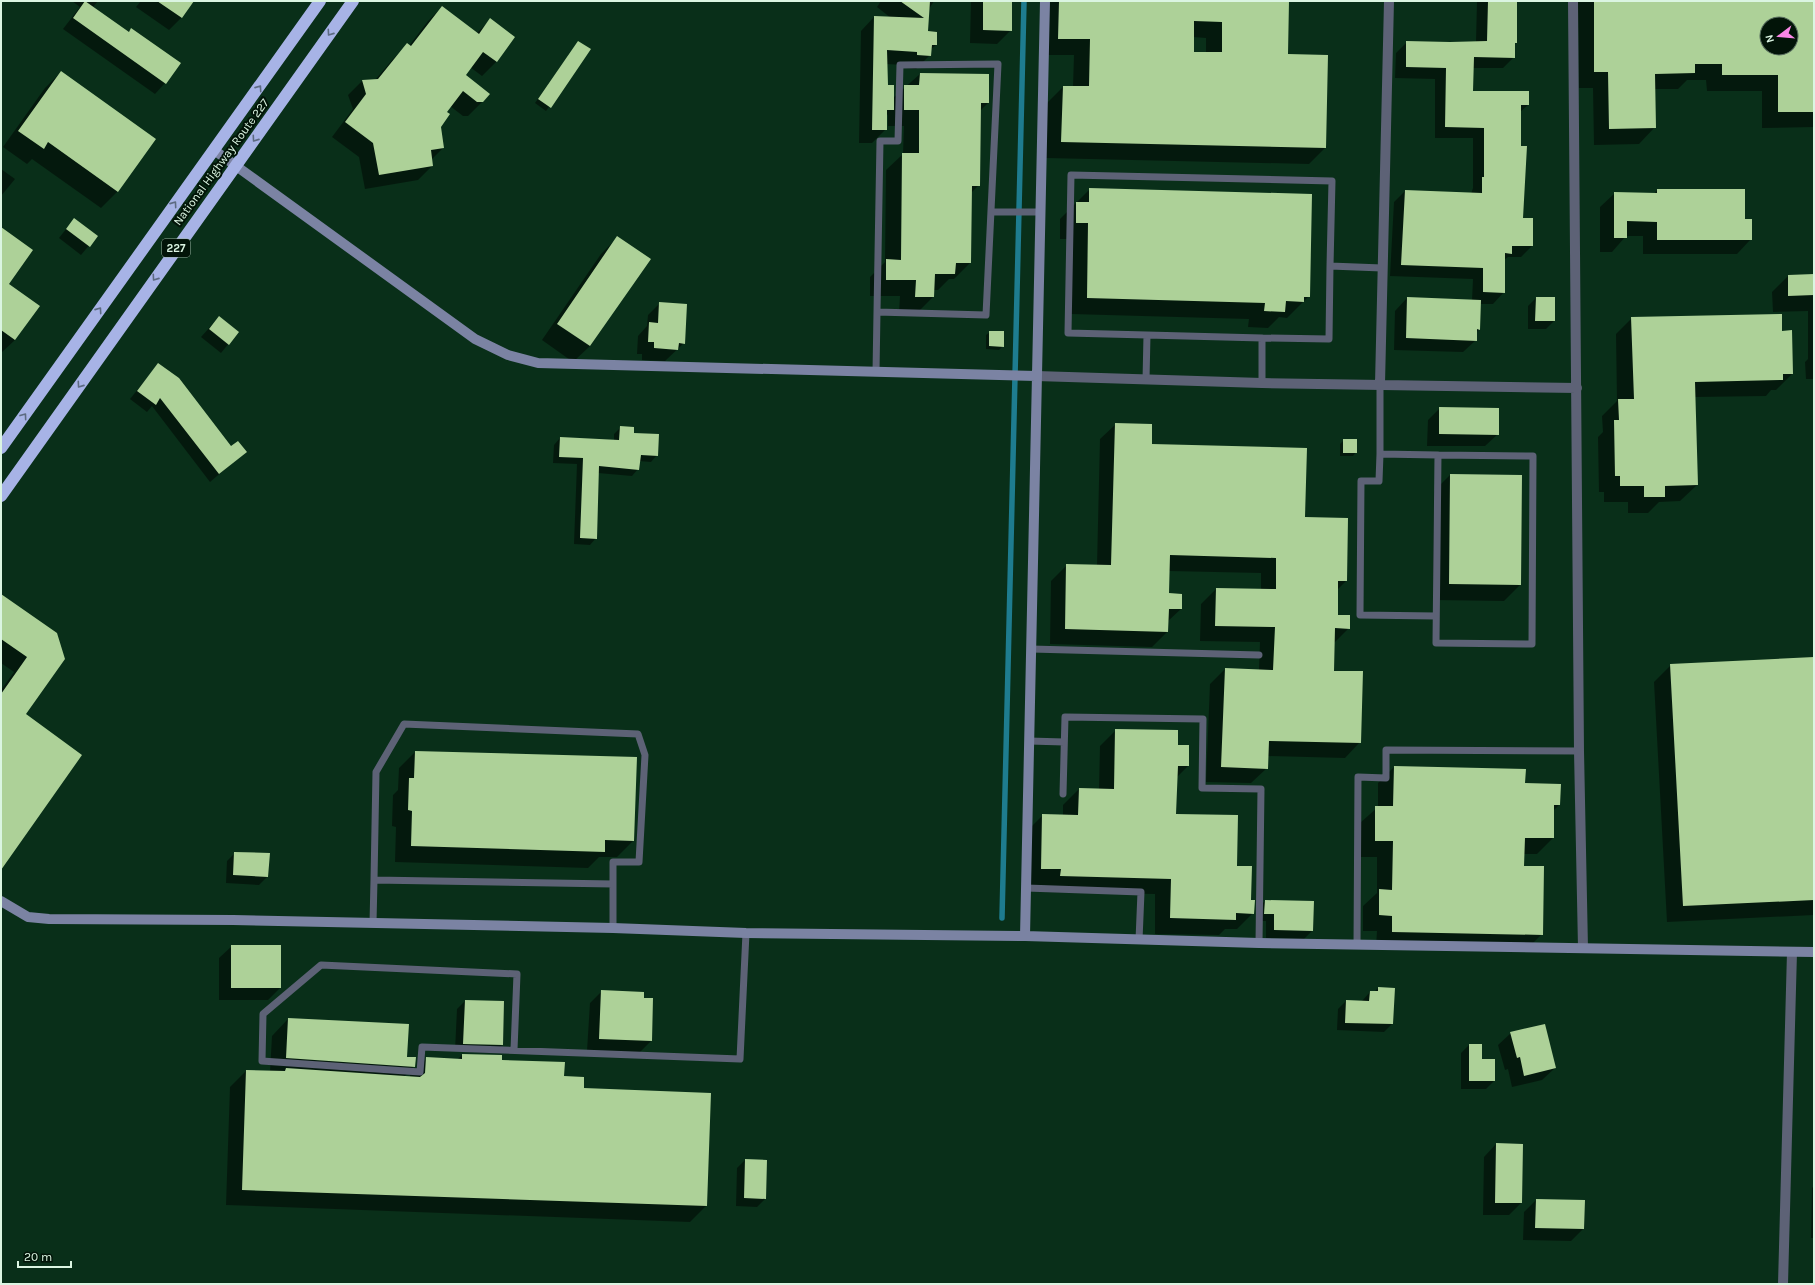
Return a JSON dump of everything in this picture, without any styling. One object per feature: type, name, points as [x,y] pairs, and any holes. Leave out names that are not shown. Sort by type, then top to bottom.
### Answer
[{"type":"highway","name":"National Highway Route 227","points":[[1,448],[320,1]]},
{"type":"highway","name":"National Highway Route 227","points":[[1,496],[353,1]]},
{"type":"street","points":[[1025,936],[1044,1]]},
{"type":"street","points":[[1380,384],[1389,1]]},
{"type":"street","points":[[1573,1],[1579,751],[1583,948]]},
{"type":"street","points":[[214,150],[475,339],[508,356],[538,363],[1262,383],[1577,388]]},
{"type":"street","points":[[1,901],[28,917],[49,919],[374,923],[613,928],[746,933],[1025,936],[1357,945],[1814,952]]},
{"type":"street","points":[[1784,1284],[1792,952]]},
{"type":"lane","points":[[876,372],[877,312],[880,141],[898,141],[900,65],[998,64],[986,315],[877,312]]},
{"type":"lane","points":[[1071,175],[1332,181],[1330,266],[1329,339],[1068,333],[1071,175]]},
{"type":"lane","points":[[991,212],[1040,212]]},
{"type":"lane","points":[[1330,266],[1382,268]]},
{"type":"lane","points":[[1146,380],[1147,335]]},
{"type":"lane","points":[[1262,338],[1262,383]]},
{"type":"lane","points":[[1380,384],[1379,481],[1361,481],[1360,615],[1436,616]]},
{"type":"lane","points":[[1380,454],[1533,456],[1532,644],[1436,643],[1438,455]]},
{"type":"lane","points":[[1031,649],[1259,655]]},
{"type":"lane","points":[[1063,794],[1065,717],[1203,719],[1202,788],[1261,789],[1259,943]]},
{"type":"lane","points":[[374,923],[376,772],[404,724],[638,734],[645,755],[639,862],[613,862],[613,928]]},
{"type":"lane","points":[[1029,741],[1064,742]]},
{"type":"lane","points":[[1357,945],[1358,778],[1386,778],[1386,750],[1579,751]]},
{"type":"lane","points":[[374,880],[613,884]]},
{"type":"lane","points":[[1026,888],[1141,892],[1139,940]]},
{"type":"lane","points":[[514,1050],[517,974],[321,965],[263,1014],[262,1061],[420,1072],[422,1047],[740,1059],[746,933]]},
{"type":"building","points":[[85,1],[129,32],[131,28],[181,63],[166,84],[73,18]]},
{"type":"building","points":[[157,1],[194,1],[182,18]]},
{"type":"building","points":[[900,1],[930,1],[928,31],[937,32],[937,45],[932,45],[931,56],[917,55],[917,52],[887,50],[888,85],[894,85],[894,110],[887,110],[887,130],[872,130],[874,16],[924,18]]},
{"type":"building","points":[[983,1],[1012,1],[1012,31],[983,30]]},
{"type":"building","points":[[1059,1],[1289,1],[1288,54],[1328,55],[1326,148],[1061,142],[1063,86],[1089,86],[1090,39],[1058,39]],"holes":[[[1194,21],[1222,22],[1222,52],[1194,52]]]},
{"type":"building","points":[[1488,1],[1517,1],[1517,43],[1515,43],[1515,58],[1474,57],[1473,91],[1529,91],[1529,105],[1521,105],[1521,146],[1527,146],[1523,218],[1533,218],[1533,246],[1512,246],[1512,254],[1505,253],[1505,293],[1483,292],[1483,268],[1401,265],[1405,190],[1482,193],[1482,177],[1484,177],[1484,128],[1445,127],[1446,68],[1406,67],[1406,41],[1487,41]]},
{"type":"building","points":[[1594,1],[1814,1],[1814,112],[1778,112],[1778,75],[1722,75],[1722,64],[1695,64],[1695,73],[1655,74],[1656,128],[1609,129],[1608,72],[1594,72]]},
{"type":"building","points":[[442,6],[479,34],[490,18],[515,37],[497,62],[483,52],[466,75],[490,94],[483,102],[477,102],[463,91],[447,112],[450,114],[441,127],[444,148],[431,150],[433,166],[379,175],[373,143],[345,122],[366,94],[362,80],[378,79],[407,43],[411,46]]},
{"type":"building","points":[[578,41],[591,49],[551,108],[538,99]]},
{"type":"building","points":[[61,71],[156,139],[118,192],[48,142],[44,149],[18,131]]},
{"type":"building","points":[[920,73],[989,74],[989,103],[981,103],[980,186],[972,186],[971,263],[956,263],[955,274],[935,274],[934,297],[915,297],[916,280],[886,280],[886,259],[901,260],[902,153],[919,153],[919,110],[904,110],[904,85],[919,85]]},
{"type":"building","points":[[1089,188],[1312,194],[1310,297],[1304,297],[1304,302],[1286,301],[1285,312],[1264,311],[1265,303],[1087,298],[1088,223],[1076,223],[1076,202],[1089,202]]},
{"type":"building","points":[[1657,189],[1745,189],[1745,219],[1752,219],[1752,240],[1657,240],[1657,222],[1627,221],[1627,238],[1614,238],[1614,192],[1657,193]]},
{"type":"building","points":[[74,218],[98,236],[90,247],[66,229]]},
{"type":"building","points":[[1,227],[33,250],[9,284],[40,306],[15,340],[1,330]]},
{"type":"building","points":[[617,236],[651,259],[590,346],[557,324]]},
{"type":"building","points":[[1814,274],[1814,295],[1788,296],[1788,275]]},
{"type":"building","points":[[1407,297],[1481,300],[1480,330],[1477,329],[1477,341],[1406,338]]},
{"type":"building","points":[[1536,297],[1555,297],[1555,321],[1535,321]]},
{"type":"building","points":[[659,302],[687,304],[685,344],[679,343],[678,350],[654,348],[654,342],[648,342],[649,322],[658,323]]},
{"type":"building","points":[[1782,314],[1782,331],[1792,330],[1793,374],[1783,374],[1783,380],[1695,382],[1698,485],[1665,486],[1665,497],[1644,497],[1644,486],[1620,486],[1620,476],[1615,476],[1614,420],[1619,420],[1618,399],[1634,399],[1631,317]]},
{"type":"building","points":[[219,316],[239,332],[229,345],[209,329]]},
{"type":"building","points":[[989,331],[1004,331],[1004,347],[989,346]]},
{"type":"building","points":[[158,363],[179,378],[231,446],[238,441],[247,452],[219,474],[160,398],[156,405],[137,391]]},
{"type":"building","points":[[1439,407],[1499,408],[1499,435],[1439,434]]},
{"type":"building","points":[[1115,423],[1152,424],[1152,444],[1307,448],[1305,517],[1348,518],[1347,581],[1338,581],[1338,615],[1350,615],[1350,629],[1335,628],[1334,671],[1363,671],[1361,743],[1269,741],[1268,769],[1221,767],[1225,668],[1273,670],[1275,627],[1215,626],[1216,588],[1276,589],[1276,558],[1170,555],[1169,593],[1182,594],[1182,609],[1169,609],[1168,632],[1065,629],[1066,564],[1111,565]]},
{"type":"building","points":[[620,426],[634,427],[634,433],[659,434],[658,456],[641,455],[639,470],[599,466],[597,539],[580,538],[583,458],[559,457],[560,437],[619,440]]},
{"type":"building","points":[[1343,439],[1357,439],[1357,453],[1343,453]]},
{"type":"building","points":[[1450,474],[1522,475],[1521,585],[1449,584]]},
{"type":"building","points":[[1,594],[57,633],[65,659],[26,714],[82,755],[1,870],[1,694],[27,657],[1,639]]},
{"type":"building","points":[[1814,657],[1814,900],[1683,906],[1670,664]]},
{"type":"building","points":[[1115,729],[1178,730],[1178,745],[1189,745],[1189,766],[1178,766],[1176,814],[1238,815],[1237,866],[1252,866],[1251,900],[1255,900],[1254,914],[1236,913],[1236,920],[1170,918],[1171,879],[1060,876],[1061,869],[1041,869],[1042,814],[1078,815],[1079,788],[1114,789]]},
{"type":"building","points":[[415,751],[637,757],[634,841],[605,840],[605,852],[411,846],[412,811],[408,810],[409,778],[414,778]]},
{"type":"building","points":[[1394,766],[1526,769],[1525,783],[1561,784],[1560,805],[1554,805],[1554,838],[1525,838],[1524,866],[1544,866],[1543,935],[1392,932],[1392,916],[1379,915],[1379,889],[1392,890],[1393,841],[1375,841],[1375,806],[1393,806]]},
{"type":"building","points":[[234,852],[270,853],[268,877],[233,875]]},
{"type":"building","points":[[1265,900],[1314,901],[1313,931],[1274,930],[1274,914],[1264,914]]},
{"type":"building","points":[[231,945],[281,945],[281,988],[231,988]]},
{"type":"building","points":[[1378,987],[1395,988],[1393,1024],[1345,1023],[1346,1000],[1369,1001],[1370,991],[1378,991]]},
{"type":"building","points":[[601,990],[644,992],[644,998],[653,998],[652,1041],[599,1039]]},
{"type":"building","points":[[465,1000],[504,1001],[503,1045],[463,1044]]},
{"type":"building","points":[[288,1018],[409,1024],[407,1057],[416,1057],[415,1067],[286,1058]]},
{"type":"building","points":[[1545,1024],[1556,1068],[1524,1076],[1520,1057],[1517,1058],[1510,1032]]},
{"type":"building","points":[[1469,1044],[1482,1044],[1482,1059],[1495,1059],[1495,1081],[1469,1081]]},
{"type":"building","points":[[462,1054],[502,1055],[502,1060],[565,1062],[564,1076],[584,1077],[584,1088],[711,1093],[707,1206],[242,1190],[246,1070],[285,1071],[286,1068],[420,1077],[425,1073],[426,1057],[462,1059]]},
{"type":"building","points":[[1496,1143],[1523,1144],[1522,1203],[1495,1203]]},
{"type":"building","points":[[745,1159],[767,1160],[766,1199],[744,1198]]},
{"type":"building","points":[[1536,1199],[1585,1200],[1584,1229],[1535,1228]]},
{"type":"waterway","points":[[1002,918],[1024,1]]}]
